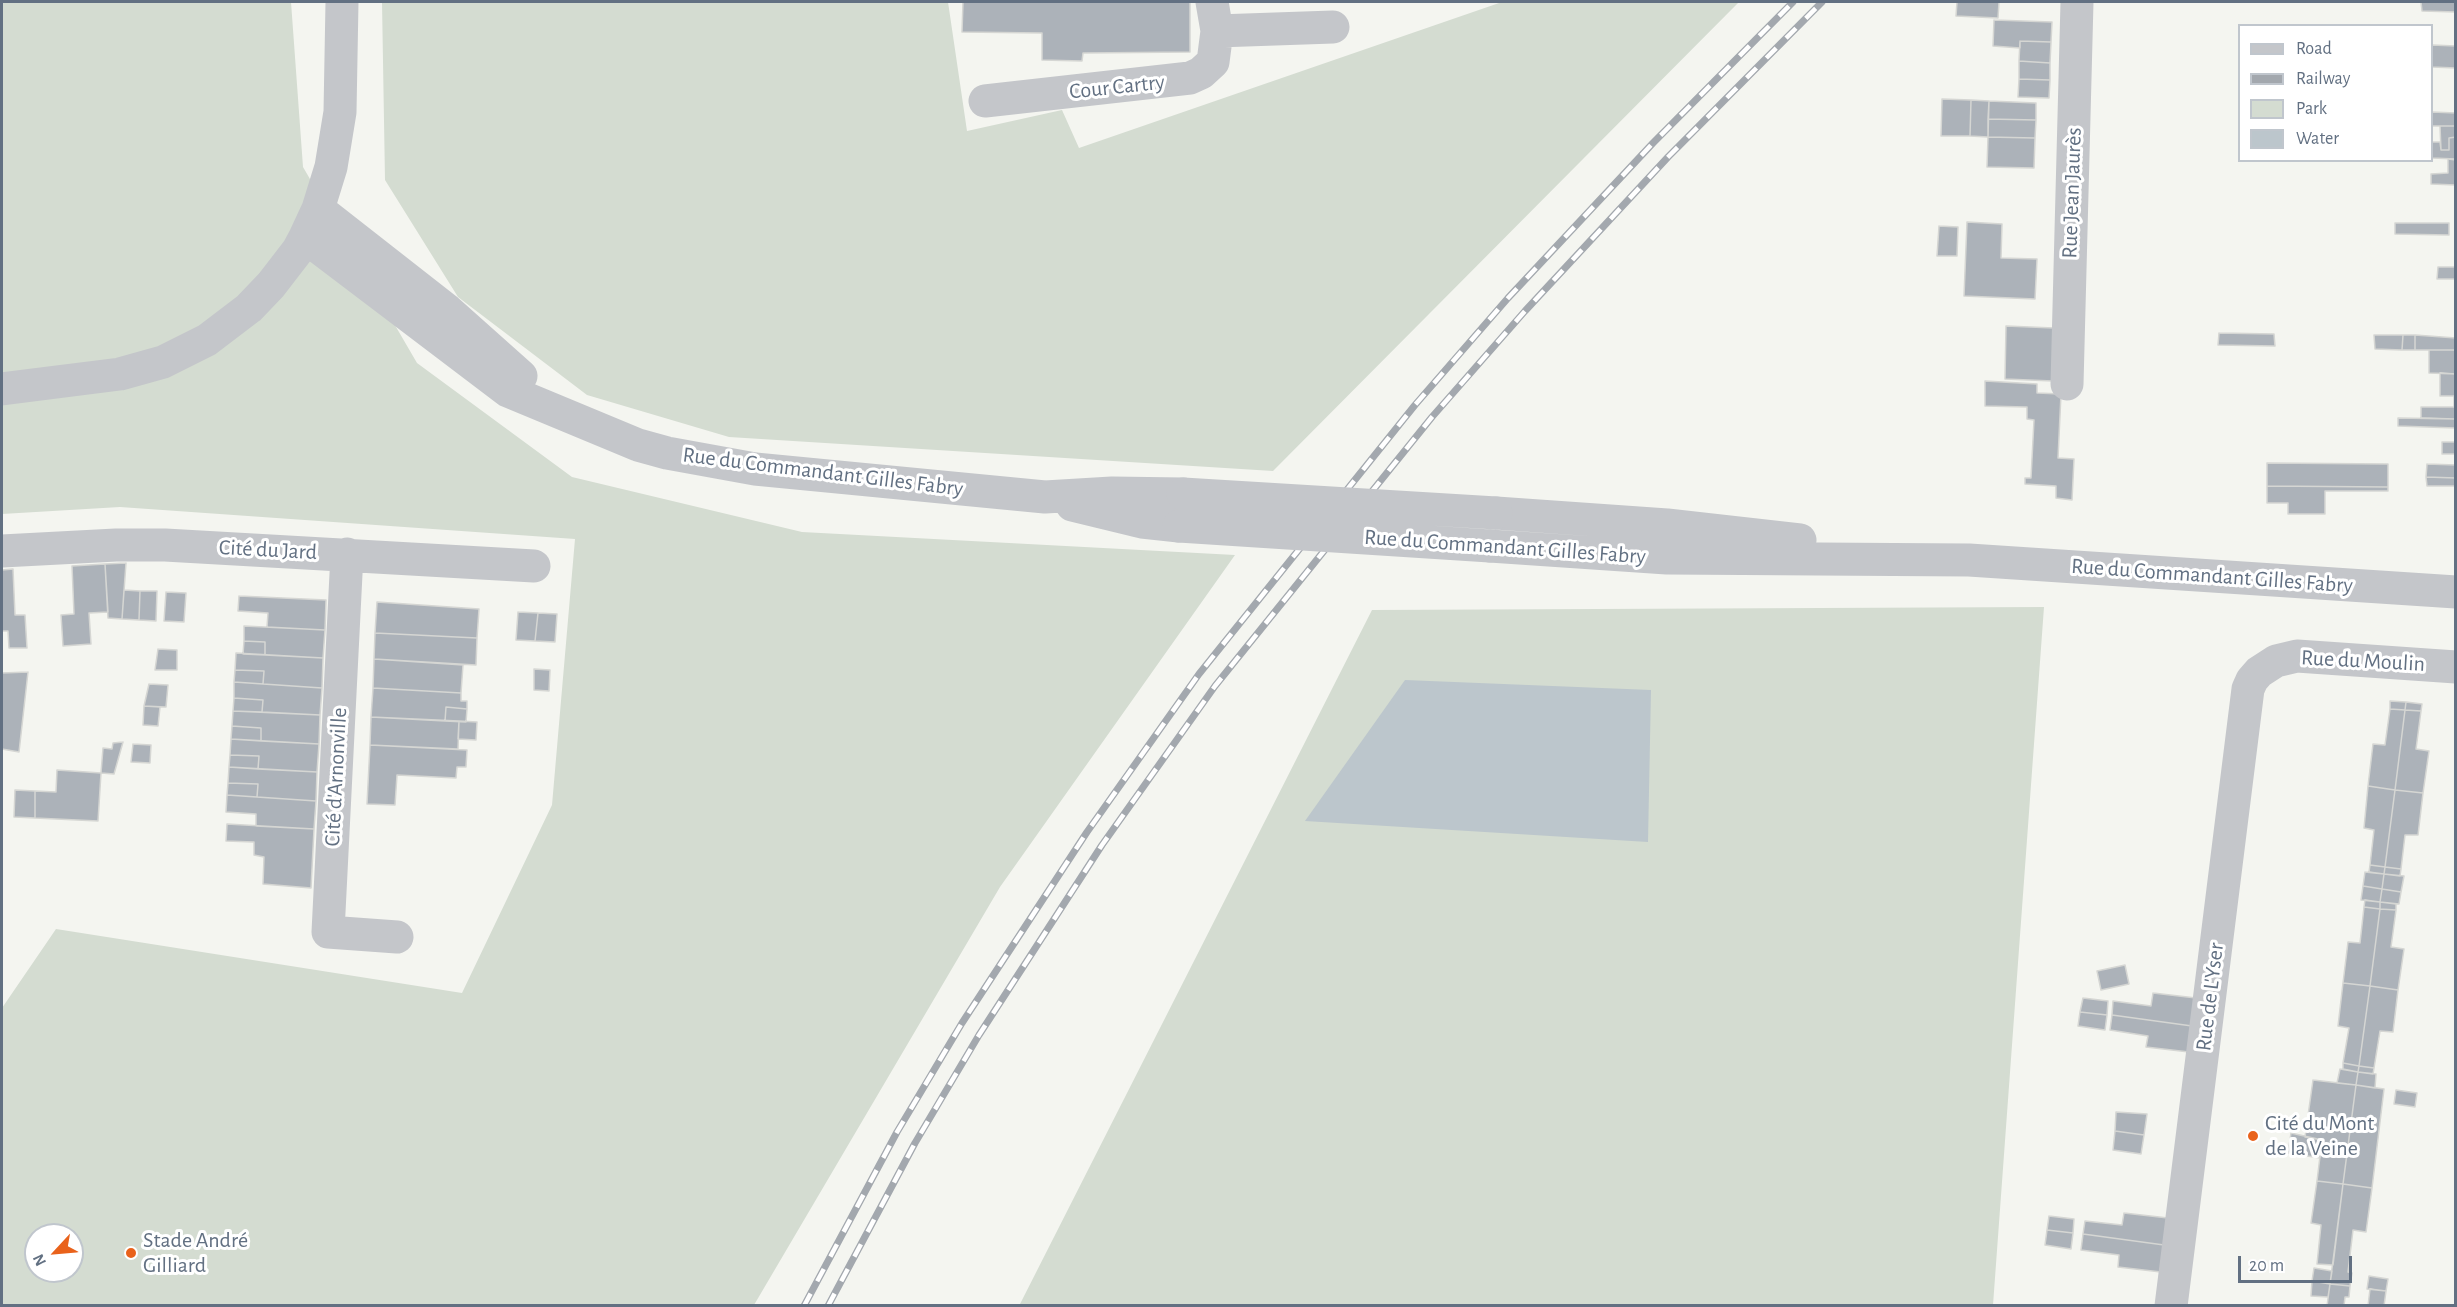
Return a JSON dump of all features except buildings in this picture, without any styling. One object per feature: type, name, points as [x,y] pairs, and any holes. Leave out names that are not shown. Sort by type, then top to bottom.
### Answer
[{"type":"street","points":[[2,389],[120,374],[163,362],[207,340],[249,308],[286,267],[311,223],[332,166],[340,112],[342,2]]},
{"type":"street","name":"Rue Jean Jaurès","points":[[2067,384],[2077,2]]},
{"type":"street","name":"Cour Cartry","points":[[985,101],[1190,78],[1201,73],[1213,62],[1214,16],[1333,27]]},
{"type":"street","name":"Rue du Commandant Gilles Fabry","points":[[311,223],[492,379],[529,401],[638,446],[755,469],[1044,497],[1112,493],[1183,494],[1667,525],[1969,560],[2456,592]]},
{"type":"street","name":"Rue du Commandant Gilles Fabry","points":[[1044,497],[1118,517],[1179,526],[1667,558],[1969,560]]},
{"type":"street","name":"Cité du Jard","points":[[2,551],[165,545],[534,566]]},
{"type":"street","name":"Cité d'Arnonville","points":[[347,554],[328,932],[398,937]]},
{"type":"street","name":"Rue du Moulin","points":[[2248,689],[2259,672],[2276,661],[2296,656],[2456,667]]},
{"type":"street","name":"Rue de L'Yser","points":[[2171,1305],[2248,689]]},
{"type":"green space","points":[[2,2],[291,2],[303,167],[417,363],[572,477],[802,532],[1235,555],[1000,887],[754,1305],[2,1306],[2,1008],[56,929],[462,993],[552,805],[575,539],[120,507],[2,514]]},
{"type":"green space","points":[[382,2],[948,2],[967,131],[1062,110],[1079,148],[1502,2],[1739,2],[1273,471],[729,437],[587,395],[458,297],[385,180]]},
{"type":"green space","points":[[2044,607],[1993,1305],[1019,1306],[1372,610]]},
{"type":"water","points":[[1405,680],[1651,690],[1648,842],[1305,821]]},
{"type":"railway","points":[[804,1306],[897,1132],[962,1023],[1087,832],[1199,674],[1415,405],[1508,298],[1653,143],[1793,2]]},
{"type":"railway","points":[[828,1306],[915,1143],[979,1035],[1102,845],[1215,686],[1432,417],[1525,311],[1668,157],[1822,2]]},
{"type":"place","name":"Cité du Mont de la Veine","points":[[2253,1136]]},
{"type":"place","name":"Stade André Gilliard","points":[[131,1253]]}]
